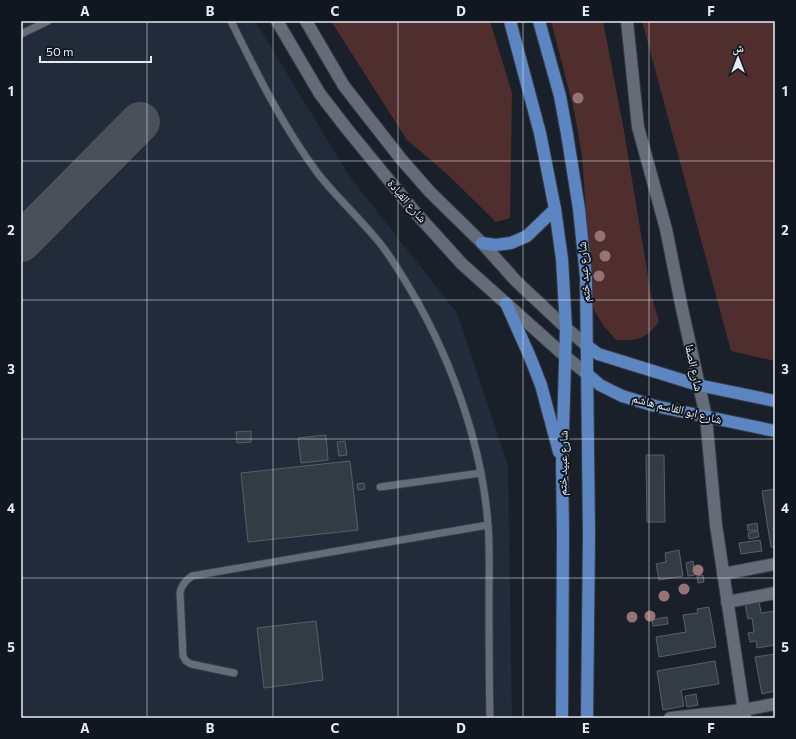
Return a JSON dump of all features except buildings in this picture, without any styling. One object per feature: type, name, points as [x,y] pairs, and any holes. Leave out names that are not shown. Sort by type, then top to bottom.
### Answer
[{"type":"main road","points":[[482,243],[495,246],[511,243],[528,236],[555,209],[540,133],[510,21]]},
{"type":"main road","name":"شارع عبد ختم","points":[[539,21],[560,96],[579,209],[586,277],[588,527],[587,718]]},
{"type":"main road","name":"شارع عبيد ختم","points":[[555,209],[562,259],[566,328],[562,465],[562,718]]},
{"type":"main road","points":[[506,303],[541,385],[562,465]]},
{"type":"main road","points":[[586,345],[598,354],[698,385],[775,401]]},
{"type":"main road","name":"شارع ابو القاسم هاشم","points":[[586,373],[600,385],[622,396],[655,406],[775,431]]},
{"type":"street","name":"شارع القيادة","points":[[277,21],[320,94],[347,130],[416,212],[462,264],[566,357]]},
{"type":"street","name":"شارع القيادة","points":[[306,21],[344,86],[400,159],[516,280],[566,328]]},
{"type":"street","name":"شارع الصفا","points":[[627,21],[638,127],[666,229],[706,417],[716,525],[744,714]]},
{"type":"street","points":[[566,328],[586,345]]},
{"type":"street","name":"شارع ابو القاسم هاشم","points":[[566,357],[586,373]]},
{"type":"street","points":[[723,574],[775,564]]},
{"type":"street","points":[[727,602],[775,593]]},
{"type":"street","points":[[670,718],[744,714],[775,704]]},
{"type":"lane","points":[[21,34],[48,21]]},
{"type":"lane","points":[[231,21],[266,92],[300,148],[337,198],[375,236],[404,279],[441,349],[460,398],[472,435],[481,473],[488,525],[490,718]]},
{"type":"lane","points":[[380,487],[481,473]]},
{"type":"lane","points":[[234,673],[191,664],[186,661],[183,656],[180,592],[182,585],[192,576],[488,525]]},
{"type":"shaded area","points":[[21,21],[255,21],[350,177],[457,313],[508,465],[512,718],[21,718]]},
{"type":"shaded area","points":[[331,21],[490,21],[512,93],[510,218],[496,222],[447,174],[407,140]]},
{"type":"shaded area","points":[[551,21],[603,21],[624,131],[651,295],[659,321],[650,332],[641,338],[616,340],[603,325],[593,308],[582,155],[574,110]]},
{"type":"shaded area","points":[[642,21],[775,21],[775,361],[731,351]]},
{"type":"taxiway","points":[[21,242],[140,122]]}]
